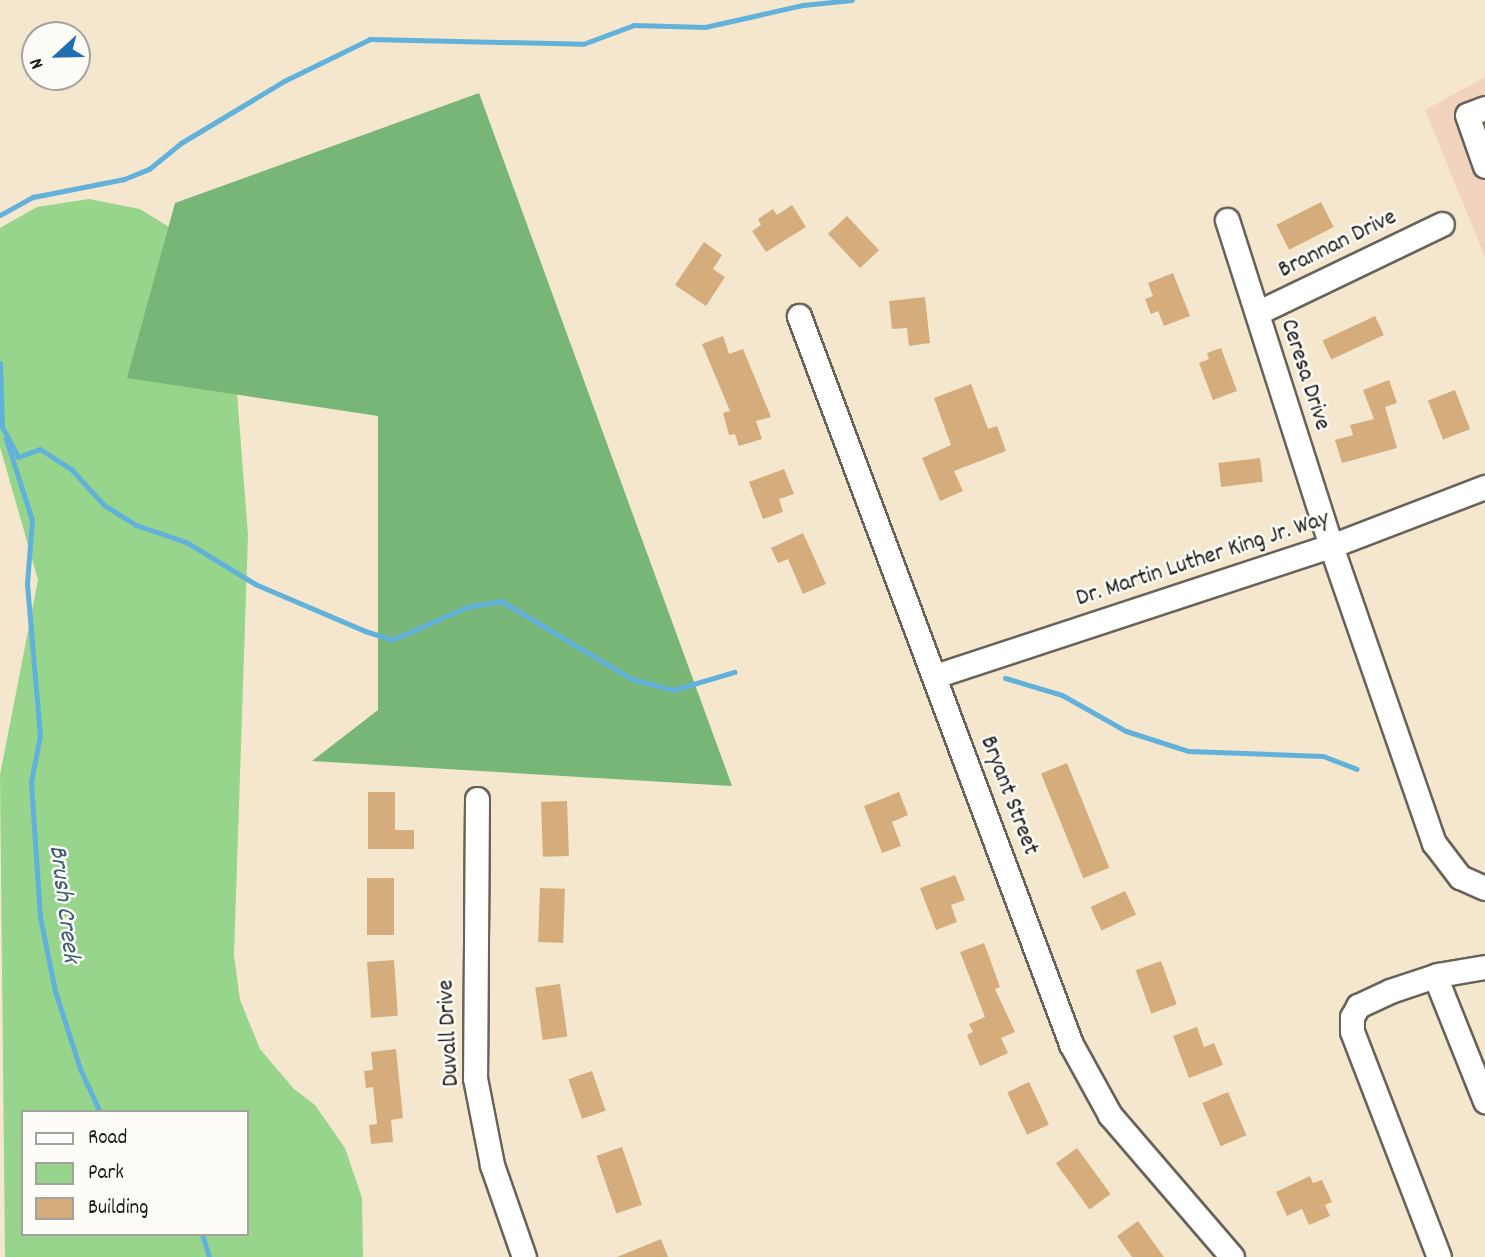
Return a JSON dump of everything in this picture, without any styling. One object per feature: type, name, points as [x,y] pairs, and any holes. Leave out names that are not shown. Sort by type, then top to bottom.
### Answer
[{"type":"street","points":[[1485,108],[1467,115],[1485,166]]},
{"type":"street","name":"Ceresa Drive","points":[[1227,220],[1331,546],[1434,843],[1460,877],[1485,888]]},
{"type":"street","name":"Brannan Drive","points":[[1256,313],[1442,224]]},
{"type":"street","name":"Bryant Street","points":[[799,316],[1071,1044],[1110,1115],[1233,1257]]},
{"type":"street","name":"Dr. Martin Luther King Jr. Way","points":[[935,676],[1331,546],[1485,487]]},
{"type":"street","name":"Duvall Drive","points":[[477,799],[475,1078],[492,1165],[524,1257]]},
{"type":"street","points":[[1439,1257],[1352,1024],[1358,1006],[1435,976],[1485,967]]},
{"type":"street","points":[[1435,976],[1485,1101]]},
{"type":"shaded area","points":[[1485,77],[1485,257],[1425,110]]},
{"type":"green space","points":[[479,93],[732,786],[312,761],[378,710],[378,416],[127,378],[175,203]]},
{"type":"green space","points":[[89,199],[140,209],[185,237],[234,355],[248,535],[234,955],[240,1000],[260,1049],[294,1089],[315,1105],[345,1148],[362,1198],[363,1257],[5,1257],[0,775],[38,580],[0,447],[0,228],[37,207]]},
{"type":"building","points":[[1321,202],[1334,227],[1289,250],[1276,225]]},
{"type":"building","points":[[792,205],[806,227],[766,252],[752,231],[761,225],[758,219],[773,209],[777,215]]},
{"type":"building","points":[[847,216],[879,250],[860,268],[828,234]]},
{"type":"building","points":[[704,242],[722,255],[713,269],[725,277],[706,306],[675,285]]},
{"type":"building","points":[[1173,273],[1190,316],[1164,326],[1158,311],[1151,314],[1145,299],[1153,296],[1148,283]]},
{"type":"building","points":[[925,297],[930,343],[909,346],[907,328],[892,329],[889,301]]},
{"type":"building","points":[[1375,316],[1384,335],[1331,360],[1322,341]]},
{"type":"building","points":[[723,336],[729,354],[743,349],[771,417],[756,421],[762,439],[739,446],[735,434],[729,435],[723,413],[730,411],[702,344]]},
{"type":"building","points":[[1221,348],[1237,391],[1213,400],[1199,363],[1209,359],[1207,353]]},
{"type":"building","points":[[1389,380],[1397,403],[1385,407],[1397,448],[1342,463],[1335,440],[1353,435],[1350,425],[1374,419],[1363,390]]},
{"type":"building","points":[[971,384],[988,429],[997,426],[1006,451],[954,471],[963,491],[940,501],[922,458],[951,445],[934,398]]},
{"type":"building","points":[[1455,390],[1470,429],[1443,440],[1428,400]]},
{"type":"building","points":[[1260,458],[1263,482],[1221,487],[1218,463]]},
{"type":"building","points":[[784,469],[794,494],[779,499],[783,512],[763,519],[749,482]]},
{"type":"building","points":[[803,533],[826,584],[803,594],[788,559],[778,563],[771,548]]},
{"type":"building","points":[[1067,763],[1109,868],[1083,878],[1041,773]]},
{"type":"building","points":[[368,792],[395,792],[395,830],[414,830],[414,849],[368,849]]},
{"type":"building","points":[[899,792],[908,815],[892,822],[901,846],[882,853],[864,806]]},
{"type":"building","points":[[567,801],[569,856],[543,857],[541,802]]},
{"type":"building","points":[[955,875],[965,900],[951,905],[957,922],[936,930],[920,888]]},
{"type":"building","points":[[367,878],[394,878],[394,935],[367,935]]},
{"type":"building","points":[[540,888],[565,889],[563,943],[538,942]]},
{"type":"building","points":[[1125,891],[1136,915],[1102,931],[1091,907]]},
{"type":"building","points":[[984,943],[1000,987],[995,989],[1015,1032],[1001,1038],[1008,1053],[980,1066],[967,1035],[973,1032],[969,1024],[985,1017],[960,952]]},
{"type":"building","points":[[394,960],[398,1016],[371,1018],[367,962]]},
{"type":"building","points":[[1161,961],[1177,1004],[1151,1013],[1136,970]]},
{"type":"building","points":[[560,984],[567,1036],[543,1040],[535,987]]},
{"type":"building","points":[[1197,1027],[1204,1047],[1214,1043],[1223,1065],[1189,1078],[1173,1036]]},
{"type":"building","points":[[396,1049],[403,1118],[391,1120],[393,1142],[371,1144],[369,1125],[377,1124],[373,1087],[366,1088],[364,1071],[373,1070],[371,1052]]},
{"type":"building","points":[[592,1071],[606,1111],[582,1119],[568,1079]]},
{"type":"building","points":[[1029,1082],[1049,1125],[1027,1135],[1007,1092]]},
{"type":"building","points":[[1228,1092],[1246,1135],[1221,1146],[1202,1103]]},
{"type":"building","points":[[622,1147],[642,1205],[616,1213],[596,1156]]},
{"type":"building","points":[[1077,1148],[1111,1194],[1089,1209],[1056,1163]]},
{"type":"building","points":[[1310,1176],[1313,1183],[1322,1180],[1332,1202],[1325,1205],[1330,1216],[1309,1225],[1302,1209],[1287,1216],[1276,1192]]},
{"type":"building","points":[[1138,1221],[1164,1257],[1132,1257],[1117,1236]]},
{"type":"building","points":[[661,1239],[668,1257],[617,1257]]},
{"type":"waterway","points":[[0,215],[33,197],[124,179],[149,169],[181,143],[286,80],[370,39],[583,44],[634,25],[705,27],[803,5],[852,0]]},
{"type":"waterway","name":"Brush Creek","points":[[0,363],[2,426]]},
{"type":"waterway","points":[[1,425],[18,457],[40,449],[71,469],[104,505],[136,525],[186,542],[255,584],[365,631],[392,640],[467,607],[501,601],[632,679],[673,690],[734,672]]},
{"type":"waterway","name":"Brush Creek","points":[[6,439],[32,520],[27,584],[40,735],[31,782],[40,917],[55,991],[80,1069],[99,1110]]},
{"type":"waterway","points":[[1005,678],[1062,695],[1126,731],[1188,751],[1323,756],[1357,769]]},
{"type":"waterway","name":"Brush Creek","points":[[203,1236],[209,1257]]}]
